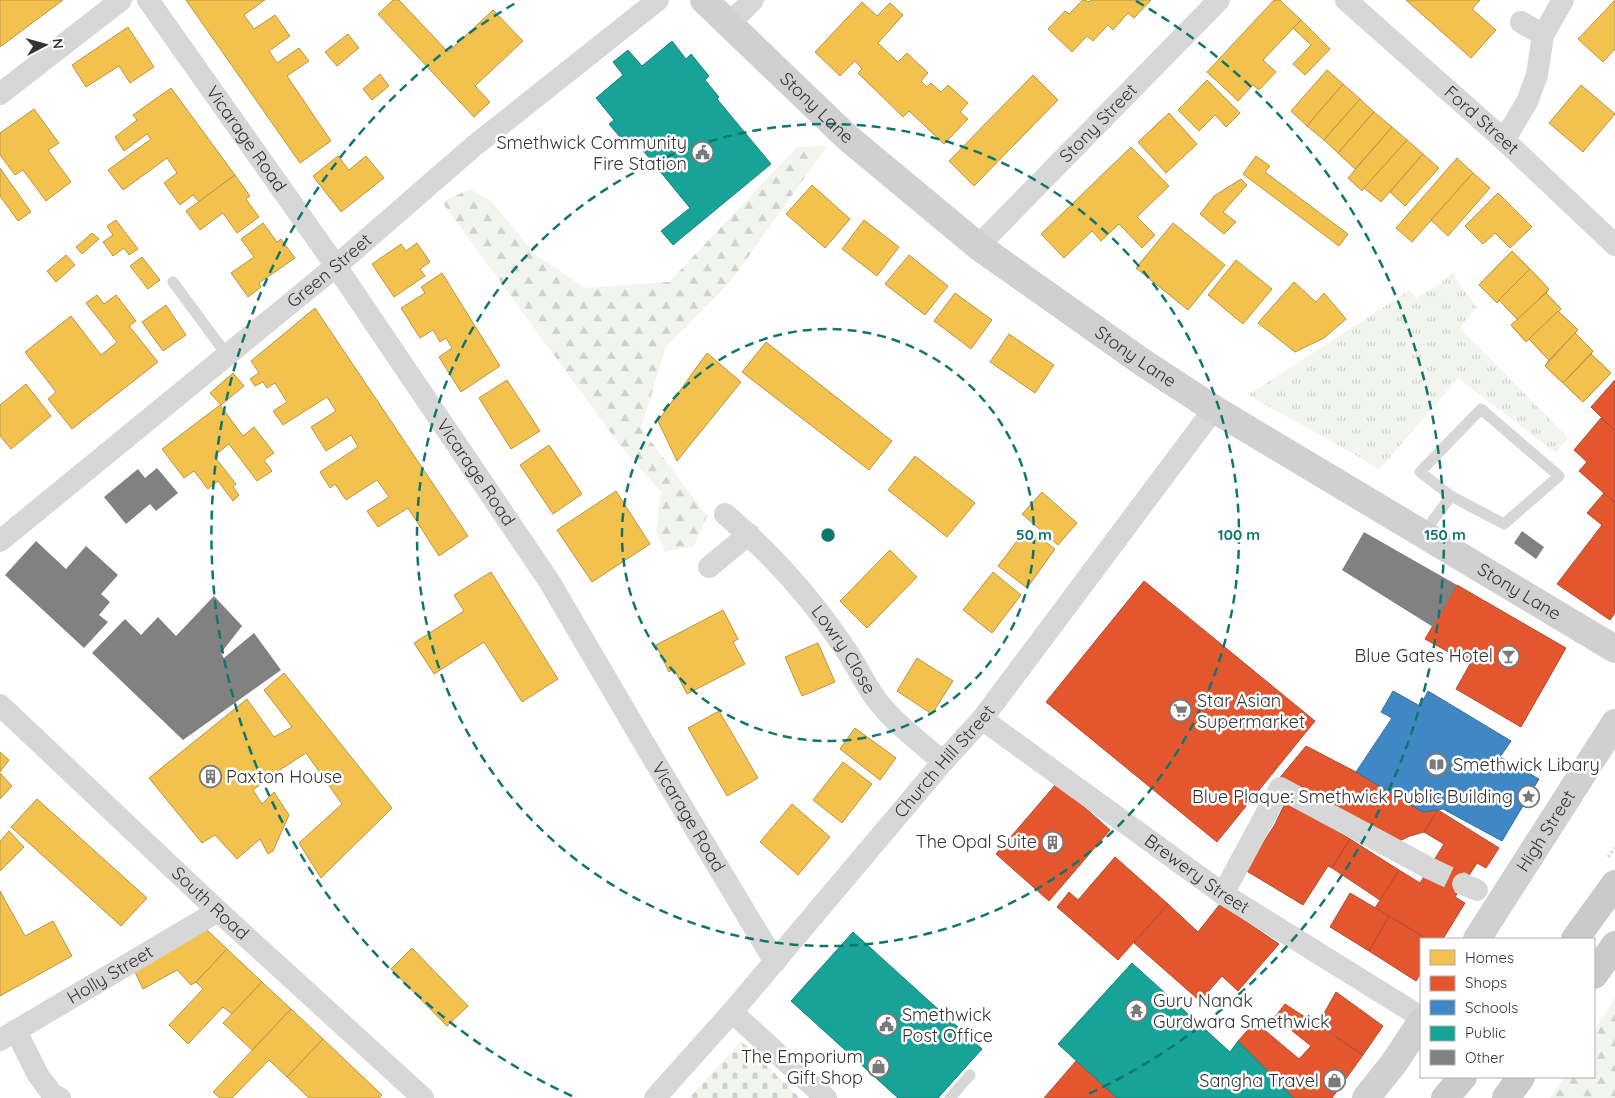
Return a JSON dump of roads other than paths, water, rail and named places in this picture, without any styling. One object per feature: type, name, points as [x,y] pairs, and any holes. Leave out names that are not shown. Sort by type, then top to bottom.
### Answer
[{"type":"main road","points":[[1576,938],[1615,884]]},
{"type":"main road","points":[[1595,974],[1615,946]]},
{"type":"main road","points":[[1506,1098],[1520,1078]]},
{"type":"street","points":[[0,94],[121,0]]},
{"type":"street","name":"Vicarage Road","points":[[148,0],[336,266],[549,581],[640,738],[775,962]]},
{"type":"street","name":"Green Street","points":[[0,541],[336,266],[474,146],[658,0]]},
{"type":"street","name":"Stony Lane","points":[[704,0],[848,138],[978,246],[1142,362],[1214,409],[1615,649]]},
{"type":"street","points":[[729,24],[753,0]]},
{"type":"street","name":"Stony Street","points":[[978,246],[1219,0]]},
{"type":"street","name":"Ford Street","points":[[1346,0],[1504,140],[1615,245]]},
{"type":"street","points":[[1504,140],[1528,102],[1537,75],[1543,35],[1563,0]]},
{"type":"street","points":[[1521,22],[1543,35]]},
{"type":"street","name":"Church Hill Street","points":[[654,1098],[732,1012],[943,762],[982,719],[1214,409]]},
{"type":"street","name":"Lowry Close","points":[[725,514],[749,534],[802,591],[845,648],[876,699],[898,723],[943,762]]},
{"type":"street","points":[[709,567],[749,534]]},
{"type":"street","name":"South Road","points":[[0,705],[218,911],[423,1098]]},
{"type":"street","name":"Brewery Street","points":[[982,719],[1229,898],[1420,1016]]},
{"type":"street","name":"High Street","points":[[1478,938],[1615,723]]},
{"type":"street","points":[[1229,898],[1280,788],[1429,868]]},
{"type":"street","name":"Holly Street","points":[[8,1035],[218,911]]},
{"type":"street","points":[[732,1012],[826,1098]]},
{"type":"street","points":[[1366,1098],[1394,1062],[1420,1023]]},
{"type":"street","points":[[8,1035],[53,1095],[60,1098]]},
{"type":"lane","points":[[173,282],[227,355]]},
{"type":"lane","points":[[1481,409],[1559,476],[1504,524],[1452,496],[1420,472],[1481,409]]},
{"type":"lane","points":[[1423,534],[1452,496]]},
{"type":"lane","points":[[950,1098],[970,1075]]},
{"type":"tunnel","points":[[1429,868],[1463,884]]},
{"type":"place","name":"Smethwick Community Fire Station","points":[[703,153]]},
{"type":"place","name":"Blue Gates Hotel","points":[[1509,656]]},
{"type":"place","name":"Star Asian Supermarket","points":[[1181,711]]},
{"type":"place","name":"Smethwick Libary","points":[[1437,765]]},
{"type":"place","name":"Paxton House","points":[[210,777]]},
{"type":"place","name":"Blue Plaque: Smethwick Public Building","points":[[1529,797]]},
{"type":"place","name":"The Opal Suite","points":[[1053,842]]},
{"type":"place","name":"Guru Nanak Gurdwara Smethwick","points":[[1137,1011]]},
{"type":"place","name":"Smethwick Post Office","points":[[886,1025]]},
{"type":"place","name":"The Emporium Gift Shop","points":[[879,1067]]},
{"type":"place","name":"Sangha Travel","points":[[1335,1081]]}]
